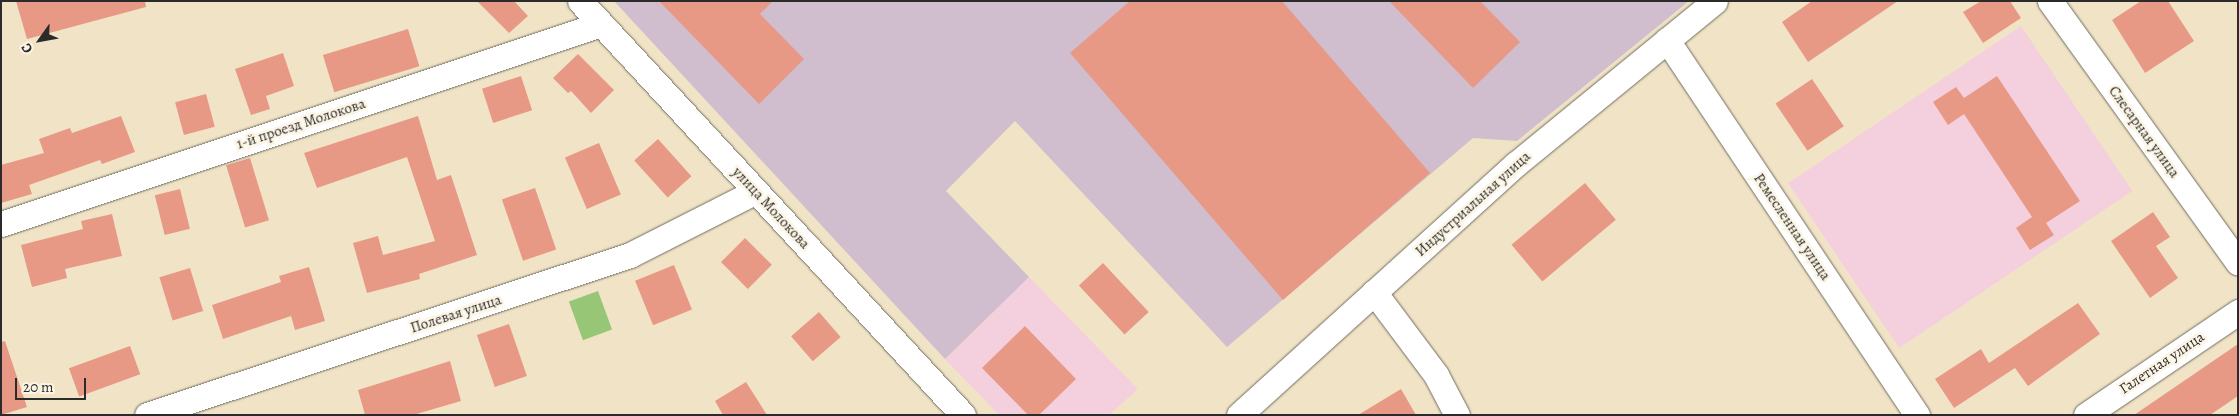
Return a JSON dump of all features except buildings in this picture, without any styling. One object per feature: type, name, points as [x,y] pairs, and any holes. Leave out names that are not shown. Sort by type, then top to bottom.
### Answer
[{"type":"street","name":"улица Молокова","points":[[580,1],[963,415]]},
{"type":"street","name":"Индустриальная улица","points":[[1239,415],[1516,164],[1715,1]]},
{"type":"street","name":"Слесарная улица","points":[[2050,1],[2238,263]]},
{"type":"street","name":"1-й проезд Молокова","points":[[1,224],[601,24]]},
{"type":"street","name":"Ремесленная улица","points":[[1668,40],[1917,415]]},
{"type":"street","name":"Полевая улица","points":[[148,415],[630,255],[756,191]]},
{"type":"street","points":[[1374,292],[1436,375],[1457,415]]},
{"type":"street","name":"Галетная улица","points":[[2086,415],[2238,312]]},
{"type":"shaded area","points":[[614,1],[1689,1],[1517,141],[1473,138],[1227,347],[1015,121],[946,191],[1029,277],[945,359]]},
{"type":"shaded area","points":[[2021,26],[2132,191],[1899,348],[1788,183]]},
{"type":"shaded area","points":[[1029,277],[1138,389],[1109,415],[999,415],[945,359]]},
{"type":"green space","points":[[598,291],[612,330],[583,340],[569,302]]}]
